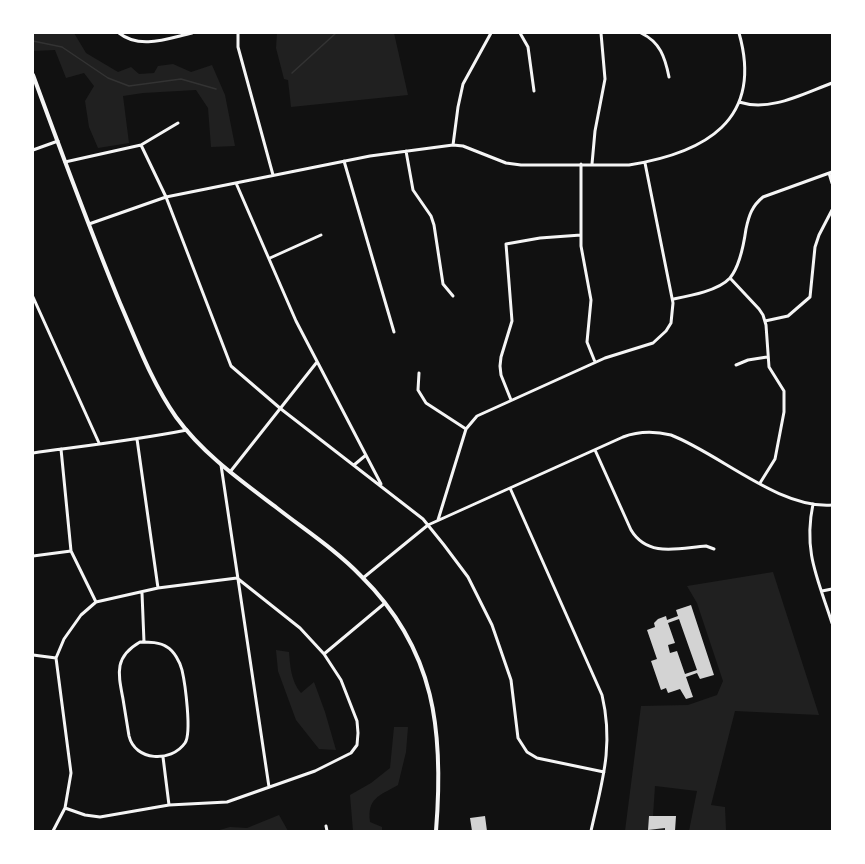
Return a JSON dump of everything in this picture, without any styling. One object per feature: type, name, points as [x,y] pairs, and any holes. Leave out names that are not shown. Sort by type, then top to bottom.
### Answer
[{"type":"street","points":[[119,33],[137,41],[152,42],[192,33]]},
{"type":"street","points":[[238,33],[238,47],[273,175]]},
{"type":"street","points":[[453,145],[463,84],[491,33]]},
{"type":"street","points":[[520,33],[528,47],[534,91]]},
{"type":"street","points":[[592,165],[595,131],[605,79],[601,33]]},
{"type":"street","points":[[641,33],[659,47],[665,59],[669,77]]},
{"type":"street","points":[[89,224],[166,197],[344,161],[453,145],[463,146],[506,163],[592,165],[645,163],[705,141],[724,125],[738,102],[742,88],[743,55],[738,33]]},
{"type":"street","points":[[33,75],[89,224],[144,359],[167,403],[187,430],[221,465],[331,549],[363,578],[386,603],[411,643],[428,682],[439,743],[436,831]]},
{"type":"street","points":[[738,102],[764,106],[832,83]]},
{"type":"street","points":[[65,162],[141,144],[178,123]]},
{"type":"street","points":[[33,150],[57,141]]},
{"type":"street","points":[[141,144],[166,197],[231,366],[281,409],[423,519],[468,577],[492,625],[511,680],[519,738],[523,748],[537,758],[604,772]]},
{"type":"street","points":[[406,151],[413,190],[435,225],[443,284],[453,296]]},
{"type":"street","points":[[344,161],[394,332]]},
{"type":"street","points":[[437,521],[466,429],[477,416],[595,362],[653,343],[660,338],[671,323],[673,299],[645,163]]},
{"type":"street","points":[[581,164],[581,235],[591,300],[587,342],[595,362]]},
{"type":"street","points":[[673,299],[706,291],[730,278],[740,256],[749,215],[757,202],[774,192],[830,172],[832,183]]},
{"type":"street","points":[[236,183],[296,321],[382,487]]},
{"type":"street","points":[[765,321],[783,319],[795,312],[810,297],[815,248],[832,210]]},
{"type":"street","points":[[270,258],[321,235]]},
{"type":"street","points":[[511,400],[501,375],[500,366],[512,321],[506,244],[540,238],[581,235]]},
{"type":"street","points":[[730,278],[759,309],[765,321],[769,367],[784,391],[784,412],[775,459],[760,483]]},
{"type":"street","points":[[33,297],[99,443]]},
{"type":"street","points":[[736,365],[748,360],[767,357]]},
{"type":"street","points":[[230,472],[317,362]]},
{"type":"street","points":[[419,373],[418,390],[426,403],[466,429]]},
{"type":"street","points":[[33,453],[187,430]]},
{"type":"street","points":[[363,578],[428,525],[636,433],[664,433],[677,437],[784,495],[813,504],[832,505]]},
{"type":"street","points":[[137,439],[158,588]]},
{"type":"street","points":[[61,449],[71,552],[96,602]]},
{"type":"street","points":[[595,450],[631,530],[640,542],[655,549],[706,546],[714,549]]},
{"type":"street","points":[[354,465],[366,455]]},
{"type":"street","points":[[221,465],[269,787]]},
{"type":"street","points":[[510,488],[602,695],[608,728],[608,744],[591,831]]},
{"type":"street","points":[[813,504],[809,526],[810,556],[832,623]]},
{"type":"street","points":[[33,556],[71,552]]},
{"type":"street","points":[[53,831],[65,808],[71,784],[71,763],[56,658],[64,639],[81,615],[96,602],[158,588],[237,578],[300,628],[324,654],[341,680],[357,721],[357,745],[351,753],[333,763],[227,802],[169,805],[100,817],[65,808]]},
{"type":"street","points":[[822,591],[832,589]]},
{"type":"street","points":[[142,592],[144,642]]},
{"type":"street","points":[[324,654],[386,603]]},
{"type":"street","points":[[144,642],[167,647],[176,656],[183,673],[188,732],[184,744],[163,757],[148,755],[133,747],[129,736],[119,671],[122,659],[134,646],[144,642]]},
{"type":"street","points":[[33,655],[56,658]]},
{"type":"street","points":[[163,757],[169,805]]},
{"type":"street","points":[[326,826],[327,831]]},
{"type":"shaded area","points":[[33,33],[74,33],[86,53],[118,72],[131,67],[139,74],[154,73],[158,66],[173,64],[191,72],[212,65],[225,95],[235,146],[211,147],[208,108],[196,90],[123,96],[129,143],[98,148],[89,127],[85,101],[94,86],[84,73],[66,78],[55,50],[33,51]]},
{"type":"shaded area","points":[[277,33],[394,33],[408,95],[291,107],[288,80],[284,79],[276,48]]},
{"type":"shaded area","points":[[773,572],[819,715],[735,711],[711,805],[725,807],[726,830],[689,831],[697,791],[655,786],[653,816],[649,816],[648,829],[665,828],[665,831],[625,831],[641,706],[688,705],[717,695],[723,681],[697,603],[687,586]]},
{"type":"shaded area","points":[[276,650],[289,652],[293,679],[301,693],[314,682],[336,750],[319,749],[296,720],[278,671]]},
{"type":"shaded area","points":[[394,727],[408,727],[406,752],[398,785],[380,795],[370,808],[370,822],[382,827],[382,831],[353,831],[350,795],[371,783],[390,768]]},
{"type":"shaded area","points":[[279,815],[288,831],[216,831],[230,827],[247,828]]},
{"type":"building","points":[[691,605],[714,675],[700,679],[697,673],[686,677],[693,697],[686,699],[680,689],[668,693],[666,688],[661,690],[651,661],[657,659],[647,630],[655,627],[654,623],[658,619],[666,616],[667,620],[678,616],[676,610]],"holes":[[[679,619],[697,670],[685,674],[677,651],[670,653],[668,645],[675,643],[668,623]]]},
{"type":"building","points":[[485,816],[487,831],[472,831],[470,818]]},
{"type":"building","points":[[649,816],[676,816],[675,831],[665,831],[665,828],[648,830]]},
{"type":"waterway","points":[[292,73],[336,33]]},
{"type":"waterway","points":[[33,41],[62,47],[108,78],[129,86],[181,79],[216,89]]}]
